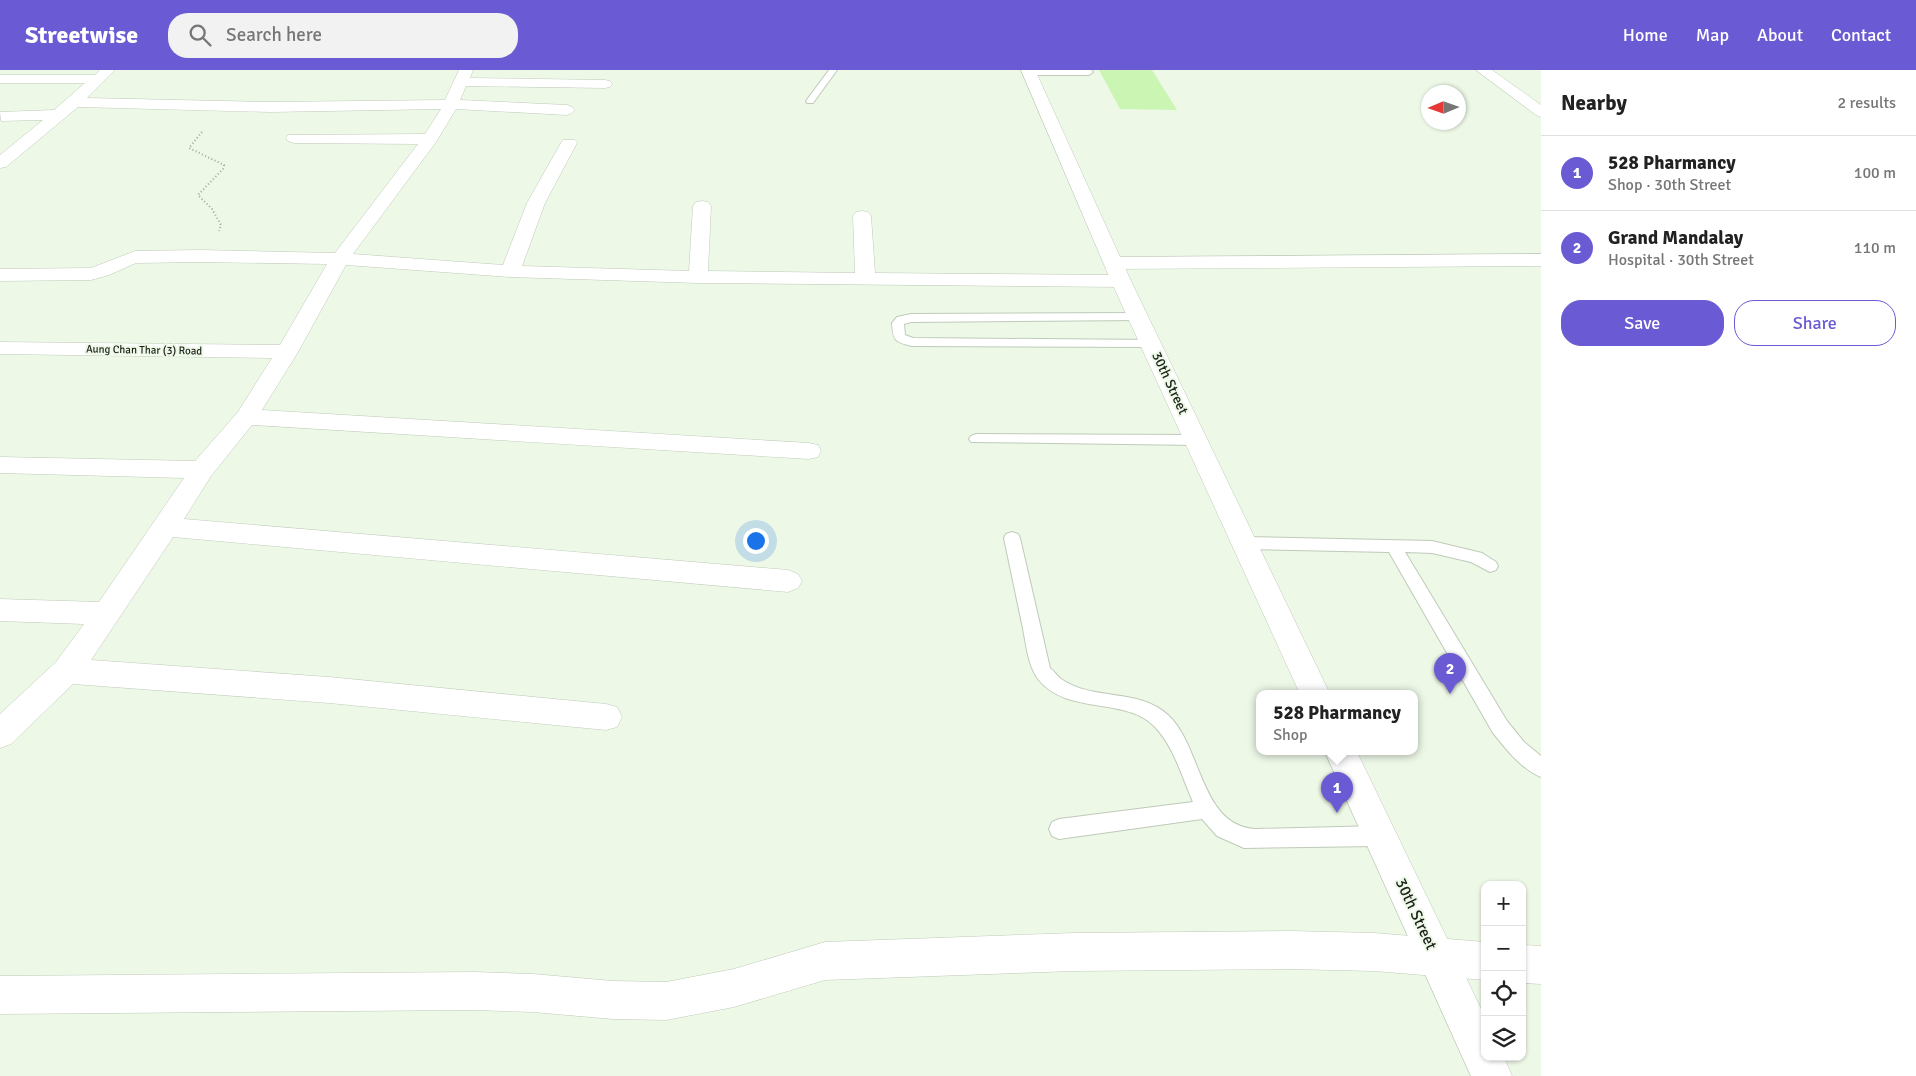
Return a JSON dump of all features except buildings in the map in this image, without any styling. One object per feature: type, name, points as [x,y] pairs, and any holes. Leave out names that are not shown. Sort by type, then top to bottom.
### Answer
[{"type":"street","points":[[1483,70],[1541,112]]},
{"type":"street","name":"30th Street","points":[[1028,71],[1138,317],[1313,690]]},
{"type":"street","points":[[0,79],[102,75]]},
{"type":"street","points":[[0,163],[59,115],[102,75]]},
{"type":"street","points":[[0,734],[67,671],[202,470],[246,417],[287,352],[340,259],[371,215],[430,139],[451,104],[464,76],[605,84]]},
{"type":"street","points":[[1522,97],[1541,97]]},
{"type":"street","points":[[74,102],[227,106],[451,104],[567,110]]},
{"type":"street","points":[[1,116],[59,115]]},
{"type":"street","points":[[294,138],[430,139]]},
{"type":"street","points":[[510,271],[536,202],[569,143]]},
{"type":"street","points":[[698,277],[702,206]]},
{"type":"street","points":[[862,216],[865,277]]},
{"type":"street","points":[[0,275],[91,274],[103,272],[125,259],[135,257],[200,256],[340,259],[510,271],[698,277],[865,277],[1118,272],[1541,260]]},
{"type":"street","name":"Aung Chan Thar (3) Road","points":[[0,348],[287,352]]},
{"type":"street","points":[[246,417],[809,451]]},
{"type":"street","points":[[0,465],[202,470]]},
{"type":"street","points":[[166,526],[788,581]]},
{"type":"street","points":[[0,610],[108,612]]},
{"type":"street","points":[[67,671],[329,690],[606,717]]},
{"type":"street","name":"30th Street","points":[[1342,755],[1492,1076]]},
{"type":"street","points":[[0,994],[474,991],[533,993],[613,1000],[666,1001],[734,988],[825,962],[1074,952],[1290,950],[1374,952],[1481,961]]},
{"type":"street","points":[[1526,964],[1541,965]]},
{"type":"lane","points":[[810,100],[833,70]]},
{"type":"lane","points":[[1028,71],[1089,72]]},
{"type":"lane","points":[[1138,317],[911,318],[901,320],[898,323],[899,336],[912,342],[1152,344]]},
{"type":"lane","points":[[976,439],[1196,440]]},
{"type":"lane","points":[[1012,538],[1038,659],[1044,674],[1058,686],[1078,694],[1146,710],[1157,716],[1165,723],[1207,809],[1215,820],[1239,837],[1379,836]]},
{"type":"lane","points":[[1245,543],[1432,546],[1476,557],[1490,566]]},
{"type":"lane","points":[[1393,545],[1500,727],[1517,748],[1541,768]]},
{"type":"lane","points":[[1059,829],[1207,809]]},
{"type":"path","points":[[200,256],[215,241],[221,225],[210,205],[198,197],[198,195],[223,169],[224,165],[188,147],[227,106]]},
{"type":"green space","points":[[1099,70],[1152,70],[1177,110],[1120,109]]},
{"type":"place","name":"Grand Mandalay","points":[[1450,694]]},
{"type":"place","name":"528 Pharmancy","points":[[1337,813]]}]
